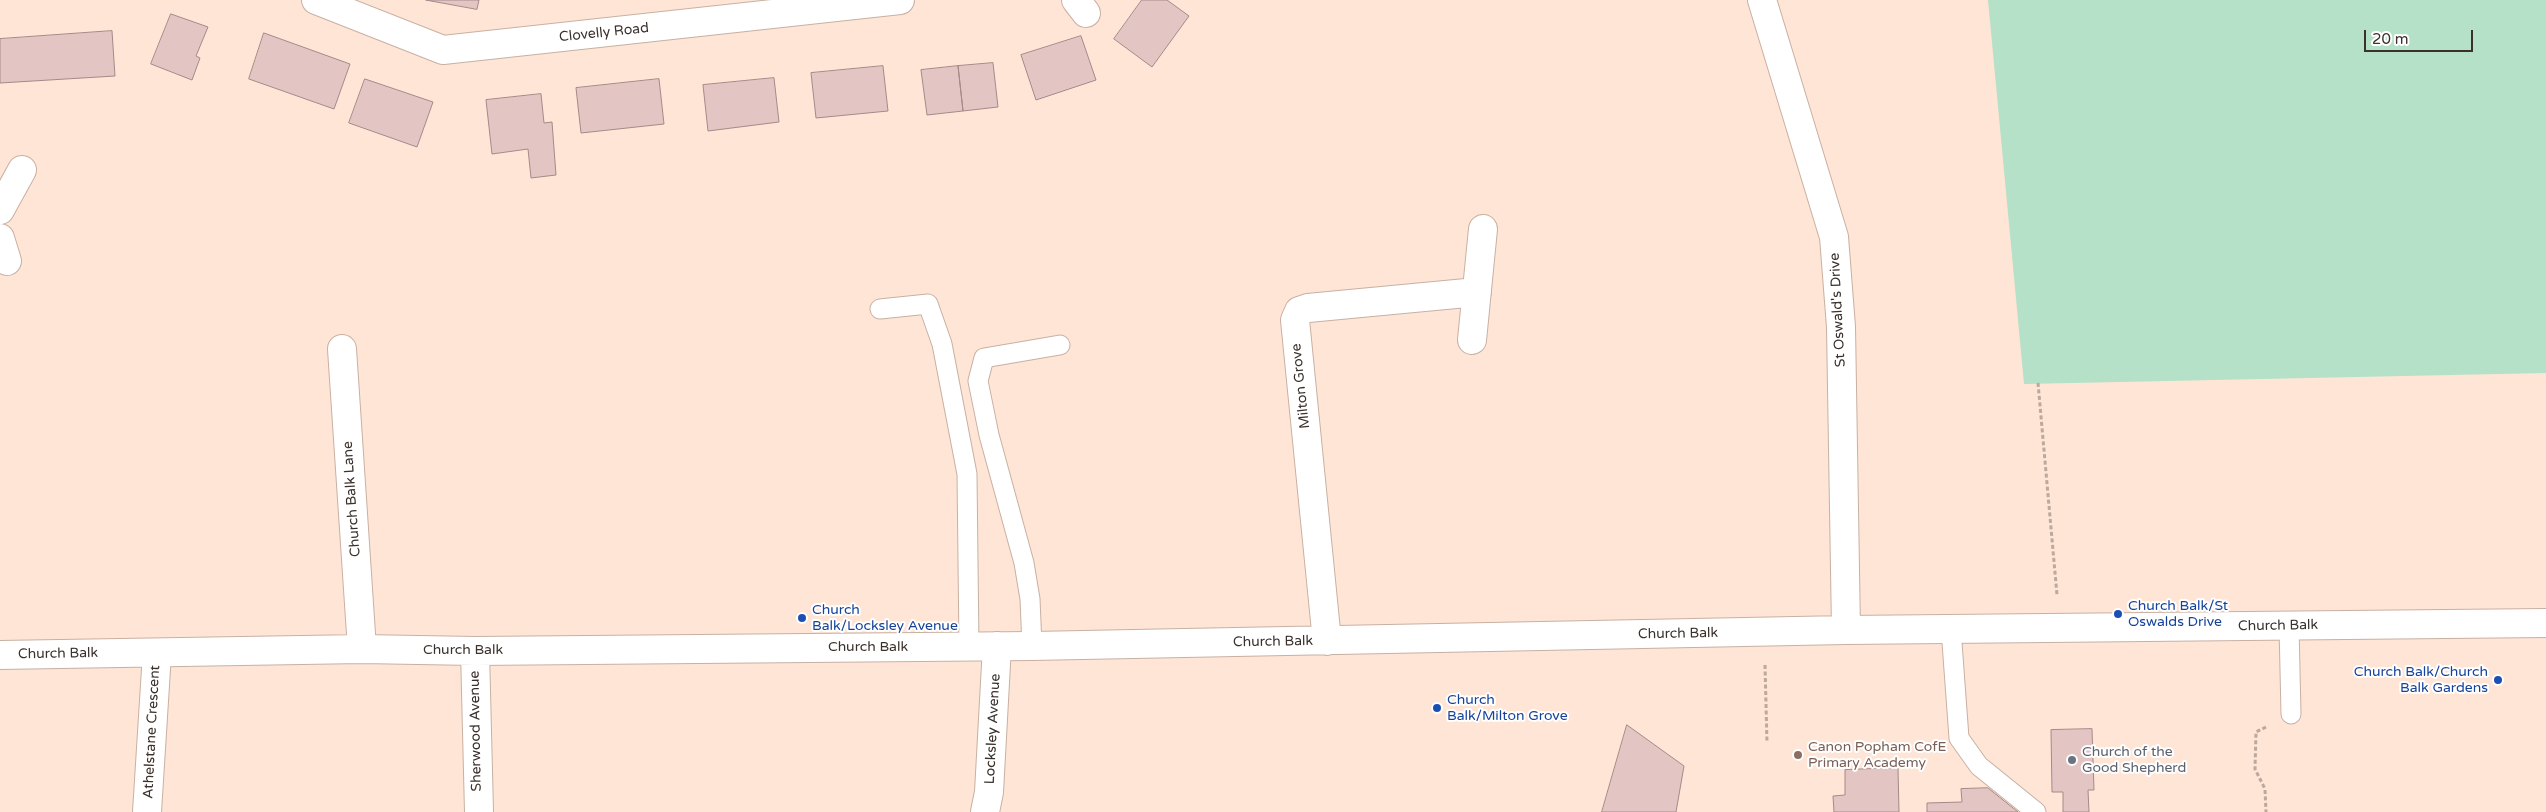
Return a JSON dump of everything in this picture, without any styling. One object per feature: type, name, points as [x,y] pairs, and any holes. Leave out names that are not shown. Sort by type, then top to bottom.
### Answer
[{"type":"street","name":"Clovelly Road","points":[[316,0],[442,50],[900,0]]},
{"type":"street","name":"St Oswald's Drive","points":[[1762,0],[1834,238],[1841,327],[1846,630]]},
{"type":"street","points":[[0,210],[22,170]]},
{"type":"street","points":[[1472,340],[1483,229]]},
{"type":"street","name":"Milton Grove","points":[[1327,641],[1294,320],[1298,311],[1308,308],[1477,292]]},
{"type":"street","name":"Church Balk Lane","points":[[342,349],[362,649]]},
{"type":"street","name":"Church Balk","points":[[0,655],[362,649],[475,651],[969,647],[1846,630],[2546,624]]},
{"type":"street","name":"Locksley Avenue","points":[[985,812],[989,792],[997,646]]},
{"type":"street","name":"Sherwood Avenue","points":[[475,651],[479,812]]},
{"type":"street","name":"Athelstane Crescent","points":[[147,812],[156,653]]},
{"type":"lane","points":[[880,309],[928,304],[942,344],[967,474],[969,647]]},
{"type":"lane","points":[[1032,646],[1030,599],[1024,563],[991,442],[978,381],[984,358],[1060,345]]},
{"type":"lane","points":[[2289,626],[2291,714]]},
{"type":"lane","points":[[1951,629],[1959,738],[1979,766],[2036,812]]},
{"type":"path","points":[[2038,383],[2060,628]]},
{"type":"path","points":[[1764,632],[1767,743]]},
{"type":"path","points":[[2266,812],[2265,789],[2255,769],[2256,732],[2291,714]]},
{"type":"green space","points":[[1988,0],[2546,0],[2546,373],[2024,384]]},
{"type":"building","points":[[426,0],[479,0],[477,9]]},
{"type":"building","points":[[1142,0],[1167,0],[1189,16],[1152,67],[1114,39]]},
{"type":"building","points":[[171,14],[208,27],[196,56],[200,58],[192,80],[151,64]]},
{"type":"building","points":[[112,31],[115,76],[0,83],[0,39]]},
{"type":"building","points":[[264,33],[350,64],[334,109],[249,79]]},
{"type":"building","points":[[1081,36],[1096,80],[1036,100],[1021,55]]},
{"type":"building","points":[[993,63],[998,107],[963,111],[958,66]]},
{"type":"building","points":[[883,66],[888,111],[816,118],[811,73]]},
{"type":"building","points":[[958,66],[963,111],[927,115],[921,70]]},
{"type":"building","points":[[774,78],[779,122],[708,131],[703,85]]},
{"type":"building","points":[[365,79],[433,102],[417,147],[349,123]]},
{"type":"building","points":[[659,79],[664,124],[581,133],[576,88]]},
{"type":"building","points":[[541,94],[544,123],[552,122],[556,175],[531,178],[528,149],[492,154],[486,100]]},
{"type":"building","points":[[1627,725],[1684,766],[1676,812],[1602,812]]},
{"type":"building","name":"Church of the Good Shepherd","points":[[2092,729],[2094,790],[2088,790],[2089,812],[2063,812],[2063,792],[2052,792],[2051,730]]},
{"type":"building","points":[[1898,768],[1899,812],[1834,812],[1833,796],[1845,795],[1845,770]]},
{"type":"building","points":[[1988,788],[2018,812],[1927,812],[1927,803],[1962,802],[1961,789]]},
{"type":"place","name":"Church Balk/St Oswalds Drive","points":[[2118,614]]},
{"type":"place","name":"Church Balk/Locksley Avenue","points":[[802,618]]},
{"type":"place","name":"Church Balk/Church Balk Gardens","points":[[2498,680]]},
{"type":"place","name":"Church Balk/Milton Grove","points":[[1437,708]]},
{"type":"place","name":"Canon Popham CofE Primary Academy","points":[[1798,755]]},
{"type":"place","name":"Church of the Good Shepherd","points":[[2072,760]]}]
